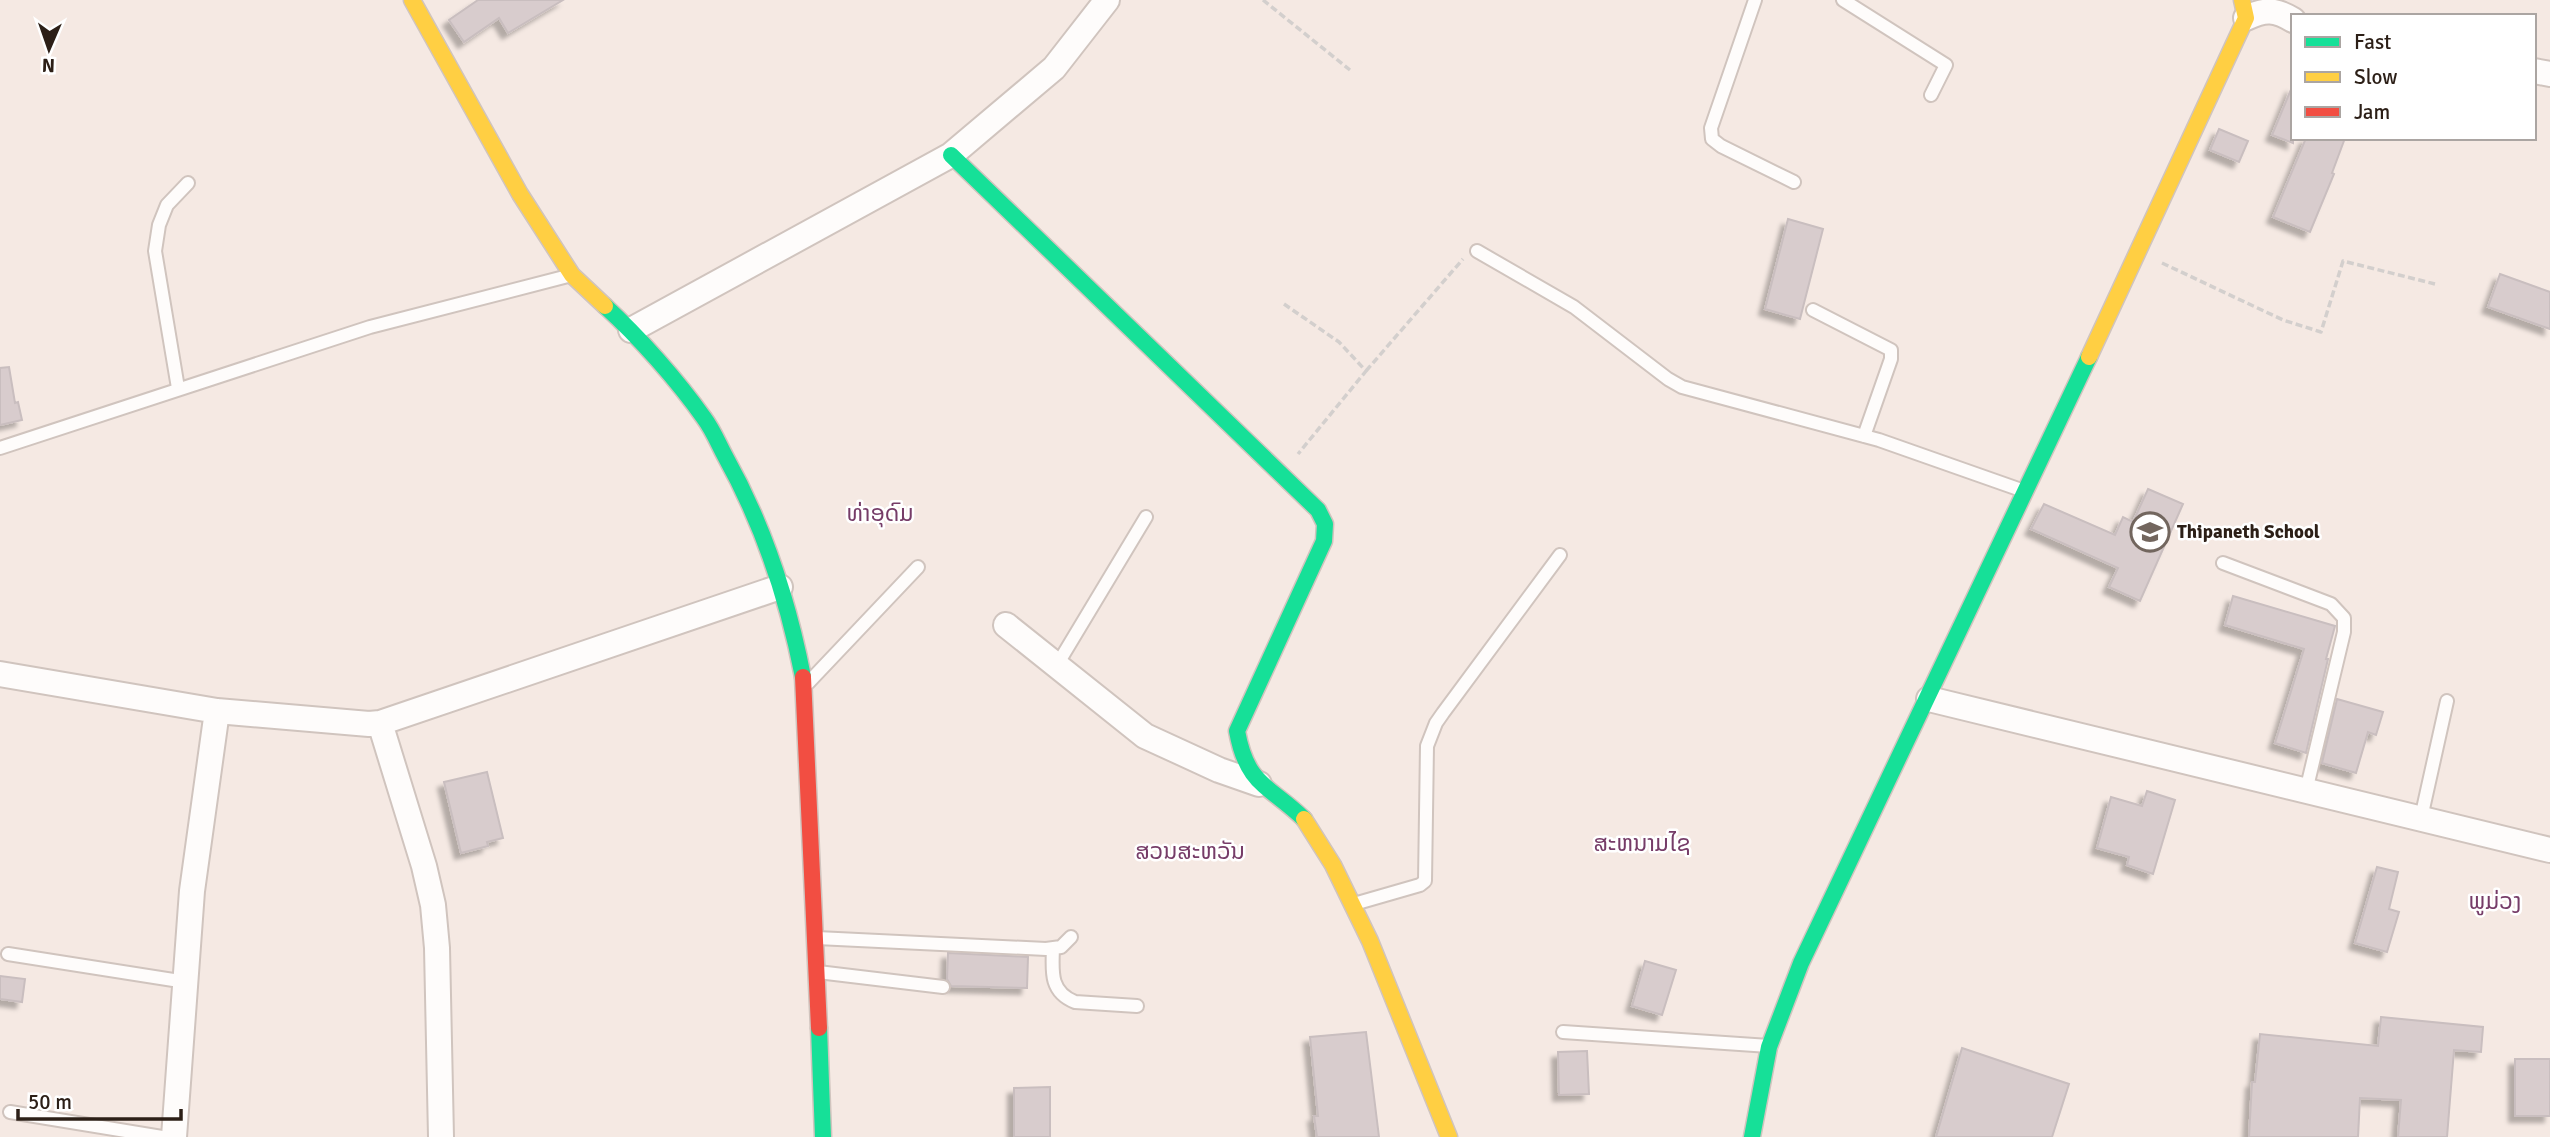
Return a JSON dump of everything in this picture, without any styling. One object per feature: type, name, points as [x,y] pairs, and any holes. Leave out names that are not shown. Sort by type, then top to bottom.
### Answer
[{"type":"street","points":[[631,330],[951,155],[1054,68],[1107,0]]},
{"type":"street","points":[[417,2],[520,194],[572,275],[631,330],[705,419],[737,477],[765,543],[795,637],[805,686],[823,1137]]},
{"type":"street","points":[[1752,1137],[1769,1046],[1801,962],[2028,492],[2244,9],[2289,12]]},
{"type":"street","points":[[951,155],[1318,510],[1325,524],[1324,541],[1237,731],[1240,754],[1259,784]]},
{"type":"street","points":[[0,674],[217,711],[380,723],[780,587]]},
{"type":"street","points":[[1006,625],[1145,736],[1219,770],[1259,784],[1299,812],[1311,827],[1354,904],[1449,1137]]},
{"type":"street","points":[[1929,699],[2550,850]]},
{"type":"street","points":[[174,1137],[192,891],[217,711]]},
{"type":"street","points":[[380,723],[424,866],[433,905],[437,948],[441,1137]]},
{"type":"lane","points":[[1755,0],[1711,128],[1712,139],[1794,182]]},
{"type":"lane","points":[[1843,0],[1946,65],[1931,95]]},
{"type":"lane","points":[[178,388],[155,251],[159,225],[167,205],[188,183]]},
{"type":"lane","points":[[1477,251],[1574,307],[1682,387],[1864,436],[2028,492]]},
{"type":"lane","points":[[0,448],[370,327],[572,275]]},
{"type":"lane","points":[[1813,310],[1891,350],[1891,359],[1864,436]]},
{"type":"lane","points":[[1057,665],[1146,517]]},
{"type":"lane","points":[[1354,904],[1420,886],[1425,881],[1427,746],[1430,735],[1446,708],[1560,555]]},
{"type":"lane","points":[[2222,563],[2331,604],[2344,618],[2340,649],[2306,790]]},
{"type":"lane","points":[[805,686],[918,566]]},
{"type":"lane","points":[[2421,818],[2447,701]]},
{"type":"lane","points":[[817,938],[1053,949],[1061,947],[1071,937]]},
{"type":"lane","points":[[1053,949],[1052,977],[1057,990],[1067,999],[1074,1002],[1137,1006]]},
{"type":"lane","points":[[8,954],[186,982]]},
{"type":"lane","points":[[818,972],[943,987]]},
{"type":"lane","points":[[1563,1032],[1769,1046]]},
{"type":"lane","points":[[10,1112],[162,1137]]},
{"type":"path","points":[[1263,0],[1350,70]]},
{"type":"path","points":[[1281,475],[1469,251],[1477,251]]},
{"type":"path","points":[[2137,251],[2283,320],[2321,332],[2343,261],[2435,284]]},
{"type":"path","points":[[1284,304],[1339,342],[1366,371]]},
{"type":"building","points":[[478,0],[563,0],[508,33],[499,18],[464,42],[449,20]]},
{"type":"building","points":[[2291,89],[2293,143],[2272,135]]},
{"type":"building","points":[[2219,129],[2248,141],[2239,162],[2210,150]]},
{"type":"building","points":[[2305,140],[2344,140],[2332,173],[2334,174],[2310,232],[2273,217]]},
{"type":"building","points":[[1788,219],[1823,229],[1800,319],[1765,309]]},
{"type":"building","points":[[2500,274],[2550,292],[2550,329],[2488,307]]},
{"type":"building","points":[[9,367],[15,403],[18,402],[22,420],[0,425],[0,368]]},
{"type":"building","points":[[2148,489],[2183,504],[2140,601],[2109,587],[2118,568],[2031,529],[2044,504],[2115,535],[2123,517],[2133,522]]},
{"type":"building","points":[[2233,596],[2335,626],[2306,753],[2275,743],[2304,649],[2225,625]]},
{"type":"building","points":[[2337,699],[2383,712],[2376,735],[2368,732],[2356,773],[2322,763]]},
{"type":"building","points":[[487,772],[503,838],[487,842],[488,846],[461,853],[444,782]]},
{"type":"building","points":[[2147,791],[2175,800],[2153,874],[2127,865],[2129,857],[2097,848],[2111,797],[2142,806]]},
{"type":"building","points":[[2377,867],[2398,872],[2389,909],[2399,912],[2387,952],[2355,943]]},
{"type":"building","points":[[948,953],[1028,957],[1027,988],[951,986],[947,979]]},
{"type":"building","points":[[1645,961],[1676,970],[1662,1015],[1632,1006]]},
{"type":"building","points":[[0,976],[25,979],[22,1002],[0,999]]},
{"type":"building","points":[[2381,1017],[2483,1027],[2481,1052],[2454,1050],[2447,1137],[2398,1137],[2401,1100],[2360,1098],[2358,1137],[2249,1137],[2252,1082],[2255,1082],[2260,1034],[2378,1046]]},
{"type":"building","points":[[1366,1032],[1379,1137],[1317,1137],[1314,1116],[1318,1116],[1310,1037]]},
{"type":"building","points":[[1962,1048],[2069,1084],[2052,1137],[1936,1137]]},
{"type":"building","points":[[1587,1051],[1589,1094],[1559,1095],[1558,1052]]},
{"type":"building","points":[[2515,1059],[2550,1059],[2550,1116],[2515,1116]]},
{"type":"building","points":[[1050,1087],[1050,1137],[1014,1137],[1014,1088]]},
{"type":"traffic: fast","points":[[951,155],[1318,510],[1325,524],[1324,541],[1237,731],[1241,749],[1253,774],[1304,819]]},
{"type":"traffic: fast","points":[[605,306],[670,374],[713,432],[751,508],[773,563],[803,677]]},
{"type":"traffic: fast","points":[[1752,1137],[1769,1047],[1801,963],[2089,357]]},
{"type":"traffic: fast","points":[[819,1028],[823,1137]]},
{"type":"traffic: slow","points":[[412,0],[520,194],[572,275],[605,306]]},
{"type":"traffic: slow","points":[[2089,357],[2246,18],[2242,0]]},
{"type":"traffic: slow","points":[[1304,819],[1333,865],[1370,941],[1449,1137]]},
{"type":"traffic: jam","points":[[803,677],[819,1028]]},
{"type":"place","name":"Thipaneth School","points":[[2150,532]]},
{"type":"district","name":"ທ່າອຸດົມ","points":[[880,513]]},
{"type":"district","name":"ສະຫນາມໄຊ","points":[[1642,843]]},
{"type":"district","name":"ສວນສະຫວັນ","points":[[1190,851]]},
{"type":"district","name":"ພູມ່ວງ","points":[[2495,901]]}]
